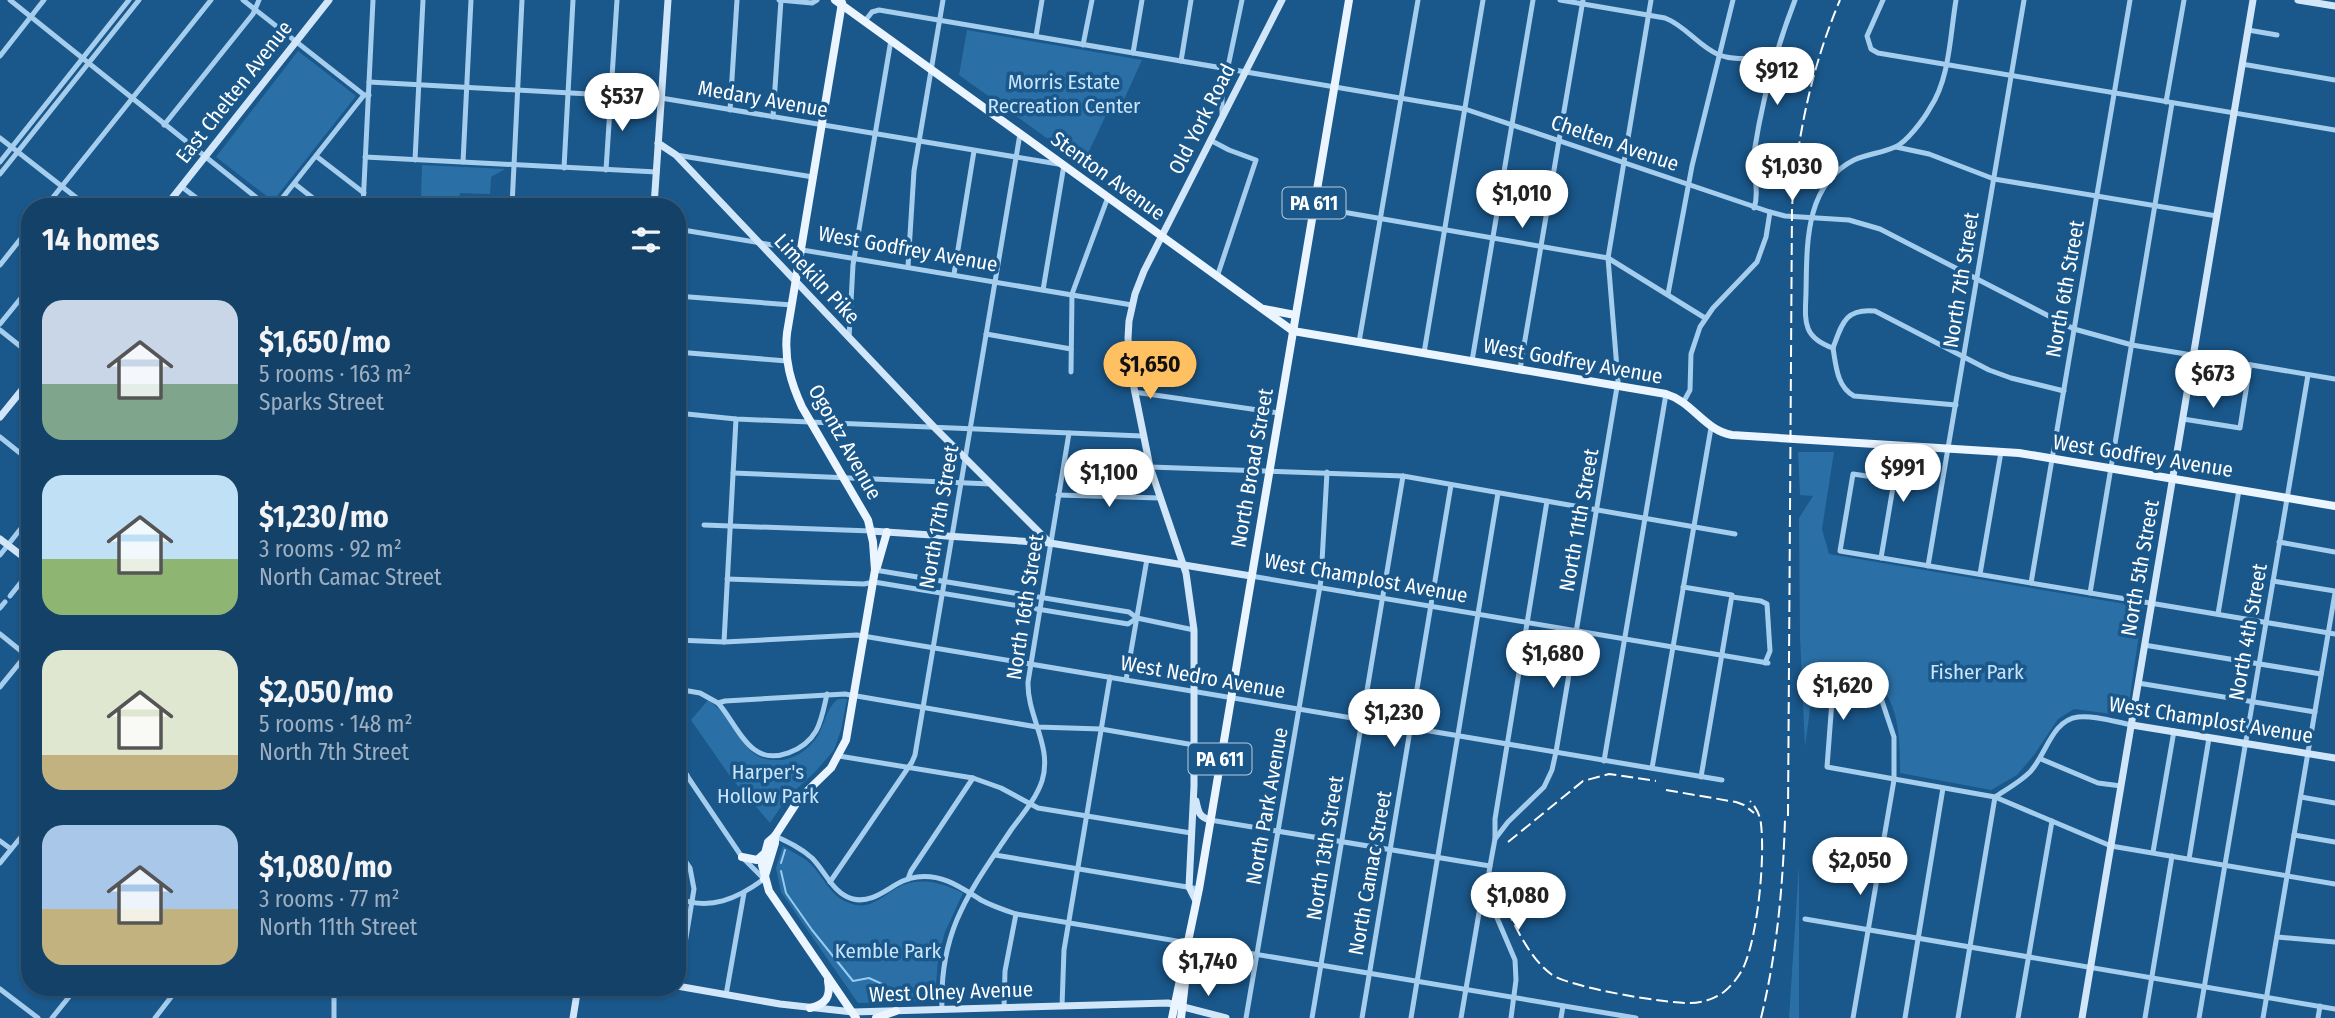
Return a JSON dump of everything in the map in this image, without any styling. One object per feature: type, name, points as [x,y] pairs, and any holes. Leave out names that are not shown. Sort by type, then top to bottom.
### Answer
[{"type":"main road","name":"North Broad Street","points":[[1172,1018],[1187,974],[1189,942],[1349,0]]},
{"type":"main road","name":"Stenton Avenue","points":[[840,2],[1293,331]]},
{"type":"main road","name":"Ogontz Avenue","points":[[764,879],[762,865],[768,842],[775,836],[790,810],[822,778],[839,756],[849,726],[874,582],[871,531],[866,516],[794,389],[787,360],[787,333],[840,2]]},
{"type":"main road","points":[[1254,305],[1296,314]]},
{"type":"main road","name":"West Godfrey Avenue","points":[[1293,331],[1666,394],[1684,401],[1712,428],[1732,435],[2001,452],[2335,506]]},
{"type":"main road","points":[[875,570],[880,564],[887,532]]},
{"type":"main road","name":"Ogontz Avenue","points":[[764,879],[775,836]]},
{"type":"main road","points":[[742,857],[757,860],[765,853]]},
{"type":"main road","points":[[764,879],[774,900],[855,1015]]},
{"type":"main road","points":[[810,1008],[827,1000],[830,991],[828,978]]},
{"type":"main road","name":"North Broad Street","points":[[1178,1004],[1181,1018]]},
{"type":"main road","points":[[876,1018],[896,1011]]},
{"type":"street","points":[[10,0],[257,198]]},
{"type":"street","points":[[0,56],[44,0]]},
{"type":"street","points":[[0,174],[82,59],[129,0]]},
{"type":"street","points":[[0,162],[15,150],[139,0]]},
{"type":"street","points":[[53,198],[211,0]]},
{"type":"street","points":[[243,0],[366,95]]},
{"type":"street","points":[[164,124],[251,16],[259,0]]},
{"type":"street","name":"East Chelten Avenue","points":[[173,198],[329,0]]},
{"type":"street","points":[[364,198],[366,95],[373,0]]},
{"type":"street","points":[[415,160],[423,0]]},
{"type":"street","points":[[463,162],[471,0]]},
{"type":"street","points":[[512,198],[522,0]]},
{"type":"street","points":[[564,168],[573,0]]},
{"type":"street","points":[[606,170],[617,0]]},
{"type":"street","points":[[655,198],[668,0]]},
{"type":"street","points":[[730,110],[737,0]]},
{"type":"street","points":[[774,117],[780,0],[812,3],[817,0]]},
{"type":"street","points":[[908,267],[912,184],[943,0]]},
{"type":"street","points":[[1036,36],[1042,0]]},
{"type":"street","points":[[1083,45],[1092,0]]},
{"type":"street","points":[[1133,53],[1142,0]]},
{"type":"street","points":[[1181,61],[1191,0]]},
{"type":"street","points":[[1222,117],[1222,95],[1242,0]]},
{"type":"street","name":"Old York Road","points":[[1196,901],[1189,887],[1194,786],[1194,630],[1186,573],[1142,436],[1128,352],[1132,305],[1139,282],[1161,236],[1282,0]]},
{"type":"street","points":[[1359,342],[1418,0]]},
{"type":"street","points":[[1424,353],[1483,0]]},
{"type":"street","points":[[1472,361],[1533,0]]},
{"type":"street","points":[[1560,0],[1583,2],[1671,20],[1705,48],[1719,54],[1737,59],[1774,60]]},
{"type":"street","name":"North 11th Street","points":[[1495,839],[1508,822],[1544,787],[1552,771],[1556,752],[1617,386],[1608,258],[1651,0]]},
{"type":"street","points":[[1668,294],[1688,185],[1733,0]]},
{"type":"street","points":[[1754,208],[1757,198],[1753,172],[1755,150],[1774,60],[1795,0]]},
{"type":"street","points":[[1883,0],[1867,36],[1872,49],[1891,56],[2335,130]]},
{"type":"street","points":[[1833,348],[1814,338],[1805,323],[1811,217],[1832,178],[1852,161],[1896,147],[1932,107],[1940,88],[1956,0]]},
{"type":"street","name":"North 7th Street","points":[[1928,566],[2024,0]]},
{"type":"street","name":"North 6th Street","points":[[2031,583],[2130,0]]},
{"type":"street","points":[[2090,593],[2155,206],[2184,0]]},
{"type":"street","name":"North 5th Street","points":[[2082,1018],[2253,0]]},
{"type":"street","points":[[2298,0],[2335,6]]},
{"type":"street","points":[[1520,369],[1583,2]]},
{"type":"street","name":"Chelten Avenue","points":[[865,21],[876,10],[1465,109],[1754,208],[1849,220],[1880,229],[2074,329],[2132,345],[2335,379]]},
{"type":"street","points":[[2248,30],[2277,35]]},
{"type":"street","points":[[849,338],[855,258],[891,40]]},
{"type":"street","points":[[2242,64],[2335,80]]},
{"type":"street","name":"Medary Avenue","points":[[369,82],[662,98],[1064,166]]},
{"type":"street","points":[[283,198],[366,95]]},
{"type":"street","name":"North 17th Street","points":[[830,881],[915,755],[1020,134]]},
{"type":"street","points":[[0,138],[76,198]]},
{"type":"street","points":[[1210,140],[1256,159],[1217,277]]},
{"type":"street","name":"Limekiln Pike","points":[[658,143],[677,155],[934,427],[1050,542]]},
{"type":"street","points":[[1896,147],[1929,154],[1994,179],[2217,216]]},
{"type":"street","points":[[954,274],[974,151]]},
{"type":"street","points":[[677,155],[813,177]]},
{"type":"street","points":[[316,156],[364,194]]},
{"type":"street","points":[[365,157],[657,172]]},
{"type":"street","points":[[1043,290],[1064,166]]},
{"type":"street","points":[[295,184],[313,198]]},
{"type":"street","points":[[182,187],[196,198]]},
{"type":"street","points":[[1071,372],[1072,294],[1108,197]]},
{"type":"street","points":[[1314,207],[1608,258],[1705,318]]},
{"type":"street","points":[[1684,401],[1690,390],[1691,354],[1696,335],[1705,318],[1757,262],[1766,237],[1770,212]]},
{"type":"street","name":"West Godfrey Avenue","points":[[686,230],[1132,305]]},
{"type":"street","points":[[0,265],[21,238]]},
{"type":"street","points":[[686,297],[792,305]]},
{"type":"street","points":[[0,324],[21,298]]},
{"type":"street","points":[[1956,405],[1854,396],[1847,393],[1839,377],[1833,348],[1842,324],[1851,313],[1862,309],[1875,311],[2011,379],[2064,391]]},
{"type":"street","points":[[0,330],[21,347]]},
{"type":"street","points":[[986,334],[1071,349]]},
{"type":"street","points":[[686,353],[787,360]]},
{"type":"street","points":[[2183,419],[2240,426],[2250,365]]},
{"type":"street","name":"North 4th Street","points":[[2199,1018],[2308,375]]},
{"type":"street","points":[[0,417],[21,391]]},
{"type":"street","points":[[1134,392],[1279,413]]},
{"type":"street","points":[[1604,761],[1666,394]]},
{"type":"street","points":[[686,414],[736,419],[1142,436]]},
{"type":"street","points":[[724,642],[736,419]]},
{"type":"street","points":[[1653,768],[1693,525],[1712,428]]},
{"type":"street","name":"North 16th Street","points":[[942,1010],[941,980],[944,956],[954,923],[970,892],[1042,782],[1045,764],[1043,745],[1027,690],[1069,433]]},
{"type":"street","points":[[0,437],[21,454]]},
{"type":"street","points":[[1881,558],[1899,446]]},
{"type":"street","points":[[1980,574],[2001,452]]},
{"type":"street","points":[[1150,467],[1402,476],[1735,534]]},
{"type":"street","name":"North Park Avenue","points":[[1246,1018],[1319,588],[1327,472]]},
{"type":"street","points":[[733,473],[991,484]]},
{"type":"street","points":[[1894,480],[1853,474],[1840,551],[2332,633]]},
{"type":"street","name":"North 13th Street","points":[[1312,1018],[1402,476]]},
{"type":"street","name":"North Camac Street","points":[[1362,1018],[1451,485]]},
{"type":"street","points":[[2218,614],[2239,490]]},
{"type":"street","points":[[1411,1018],[1498,493]]},
{"type":"street","points":[[1058,495],[1160,498]]},
{"type":"street","points":[[1461,1018],[1495,839],[1495,819],[1548,501]]},
{"type":"street","name":"West Champlost Avenue","points":[[704,525],[871,531],[1050,542],[1767,663],[1770,651],[1767,604],[1732,597]]},
{"type":"street","points":[[0,555],[21,528]]},
{"type":"street","points":[[0,538],[21,555]]},
{"type":"street","points":[[2279,542],[2335,552]]},
{"type":"street","points":[[1126,680],[1147,559]]},
{"type":"street","points":[[875,570],[1129,612],[1137,618],[1194,630]]},
{"type":"street","points":[[727,579],[864,584],[874,582],[1128,624],[1137,618]]},
{"type":"street","points":[[2263,1018],[2321,674],[2332,633],[2335,592],[2273,581]]},
{"type":"street","points":[[10,596],[21,582]]},
{"type":"street","points":[[1684,587],[1732,595],[1701,777]]},
{"type":"street","points":[[0,608],[5,602]]},
{"type":"street","points":[[0,635],[21,648]]},
{"type":"street","name":"West Nedro Avenue","points":[[686,640],[724,642],[857,635],[1722,780]]},
{"type":"street","points":[[2144,645],[2321,674]]},
{"type":"street","points":[[0,687],[21,661]]},
{"type":"street","points":[[1815,671],[1867,682],[1880,695],[1894,737],[1894,780],[1853,1018]]},
{"type":"street","points":[[1834,674],[1827,767],[1995,797],[2111,846],[2335,884]]},
{"type":"street","points":[[1062,1006],[1062,973],[1069,923],[1110,677]]},
{"type":"street","points":[[2138,683],[2315,712]]},
{"type":"street","points":[[686,691],[700,693],[718,703],[750,747],[768,756],[778,756],[800,747],[813,735],[821,721],[827,694]]},
{"type":"street","points":[[718,703],[827,694],[854,696],[1037,727],[1101,729],[1194,745]]},
{"type":"street","name":"West Champlost Avenue","points":[[2041,759],[2057,729],[2068,719],[2081,717],[2335,758]]},
{"type":"street","points":[[2153,852],[2174,732]]},
{"type":"street","points":[[2189,859],[2208,738]]},
{"type":"street","points":[[839,756],[973,778],[1001,788],[1038,808],[1191,833]]},
{"type":"street","points":[[1958,1018],[1995,797],[2019,782],[2041,759],[2098,783],[2121,786]]},
{"type":"street","points":[[1194,769],[1218,773]]},
{"type":"street","points":[[686,902],[715,903],[744,893],[764,879],[742,857],[687,775]]},
{"type":"street","points":[[908,879],[973,778]]},
{"type":"street","name":"Old York Road","points":[[1194,786],[1199,812],[1210,820]]},
{"type":"street","points":[[1905,1018],[1943,788]]},
{"type":"street","points":[[2301,797],[2335,803]]},
{"type":"street","points":[[1210,820],[1490,866]]},
{"type":"street","points":[[2018,1018],[2052,821]]},
{"type":"street","points":[[2294,835],[2335,842]]},
{"type":"street","points":[[775,836],[807,854],[839,892],[858,900],[876,896],[908,879],[942,878],[992,905],[1016,914],[1514,997],[1611,1016],[1636,1018]]},
{"type":"street","points":[[0,863],[21,837]]},
{"type":"street","points":[[0,841],[11,849]]},
{"type":"street","points":[[995,855],[1199,889]]},
{"type":"street","points":[[2145,1018],[2172,856]]},
{"type":"street","points":[[686,862],[694,884],[686,933]]},
{"type":"street","points":[[1486,892],[1515,960],[1511,1018]]},
{"type":"street","points":[[726,995],[744,893]]},
{"type":"street","points":[[1004,1008],[1004,971],[1016,914]]},
{"type":"street","points":[[1805,919],[2335,1009]]},
{"type":"street","points":[[2277,937],[2335,942]]},
{"type":"street","name":"West Olney Avenue","points":[[686,988],[855,1015],[896,1011],[1178,1004],[1226,1018]]},
{"type":"street","points":[[0,989],[37,1018]]},
{"type":"street","points":[[52,1018],[70,996]]},
{"type":"street","points":[[155,1018],[162,1014],[173,996]]},
{"type":"street","points":[[334,996],[334,1018]]},
{"type":"street","points":[[573,1018],[577,996]]},
{"type":"street","points":[[1561,1018],[1563,1006]]},
{"type":"street","points":[[2318,1018],[2320,1006]]},
{"type":"green space","name":"Morris Estate Recreation Center","points":[[967,30],[1142,60],[1122,104],[1113,100],[1083,164],[959,75]]},
{"type":"green space","points":[[298,51],[356,96],[275,198],[269,198],[216,157]]},
{"type":"green space","points":[[422,165],[505,169],[491,177],[490,194],[460,193],[459,198],[421,198]]},
{"type":"green space","name":"Fisher Park","points":[[1798,452],[1834,452],[1822,529],[1829,554],[2143,607],[2127,716],[2074,709],[2058,719],[2017,775],[1991,790],[1900,773],[1896,717],[1885,692],[1865,673],[1816,664],[1805,747],[1800,637],[1799,518],[1813,496],[1800,495]]},
{"type":"green space","name":"Harper's Hollow Park","points":[[838,699],[847,699],[834,750],[786,799],[770,823],[732,779],[691,720],[708,700],[725,715],[752,752],[767,759],[783,760],[803,752],[811,744],[830,708]]},
{"type":"green space","name":"Kemble Park","points":[[783,846],[806,860],[837,896],[852,904],[867,905],[913,882],[935,883],[963,893],[945,932],[938,958],[935,998],[931,1001],[858,1003],[781,892],[776,868]]},
{"type":"green space","points":[[1799,865],[1799,1018],[1789,1018]]},
{"type":"waterway","points":[[781,863],[785,850]]},
{"type":"waterway","points":[[781,871],[786,893],[853,981],[869,978],[882,984],[881,994]]},
{"type":"railway","points":[[1788,816],[1792,207],[1807,102],[1821,50],[1840,0]]},
{"type":"railway","points":[[1508,842],[1583,781],[1609,774],[1656,781]]},
{"type":"railway","points":[[1666,790],[1736,802],[1754,813]]},
{"type":"railway","points":[[1499,895],[1521,937],[1535,958],[1551,974],[1576,984],[1618,994],[1690,1003],[1708,1000],[1725,991],[1740,974],[1754,931],[1760,894],[1762,839],[1760,817],[1750,801]]},
{"type":"railway","points":[[1761,1018],[1778,919],[1785,819]]}]
